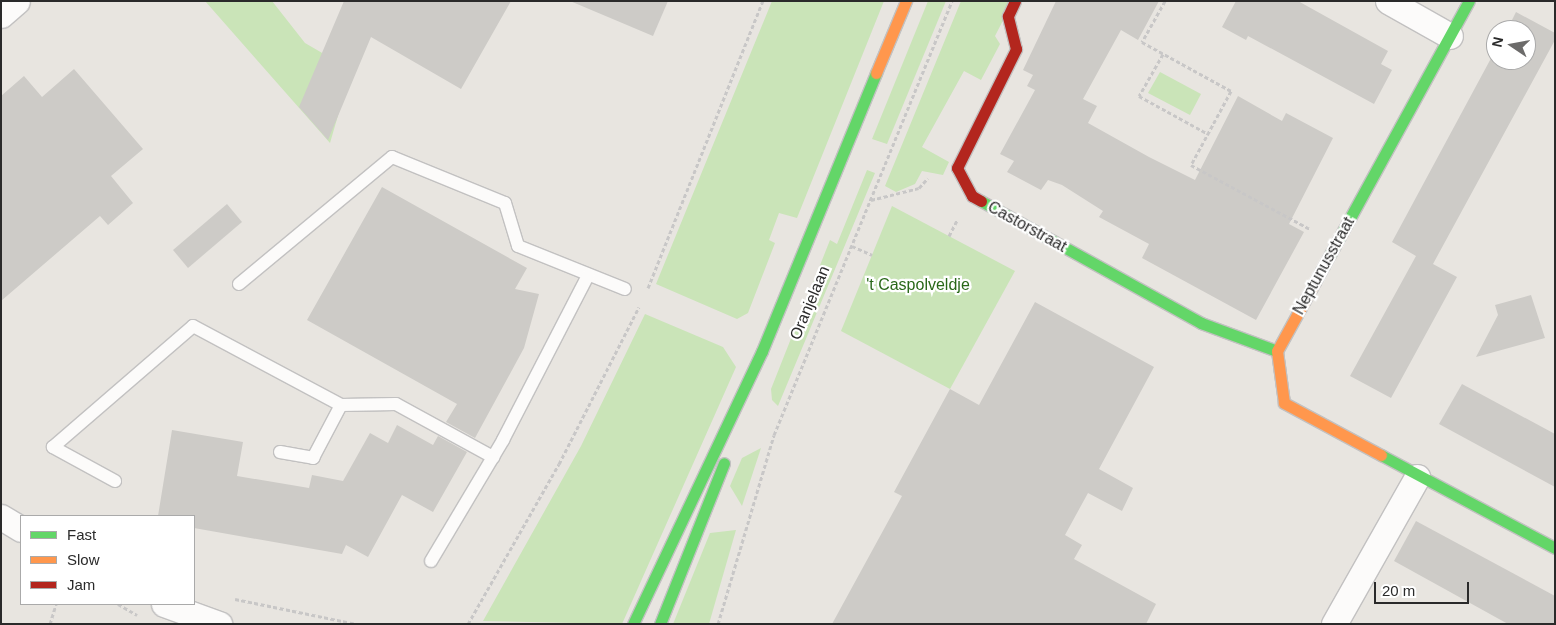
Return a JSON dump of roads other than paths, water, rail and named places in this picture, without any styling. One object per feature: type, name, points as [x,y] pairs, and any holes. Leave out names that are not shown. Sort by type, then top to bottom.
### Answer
[{"type":"street","points":[[1,15],[17,1]]},
{"type":"street","name":"Oranjelaan","points":[[633,624],[762,351],[906,1]]},
{"type":"street","name":"Castorstraat","points":[[1015,1],[1008,16],[1016,49],[957,168],[972,196],[1201,323],[1276,351]]},
{"type":"street","points":[[1388,1],[1450,36]]},
{"type":"street","name":"Neptunusstraat","points":[[1276,351],[1469,1]]},
{"type":"street","name":"Oranjelaan","points":[[660,624],[709,508],[762,351]]},
{"type":"street","points":[[1276,351],[1284,403],[1417,477],[1555,548]]},
{"type":"street","points":[[1334,624],[1417,477]]},
{"type":"street","points":[[1,517],[20,528]]},
{"type":"street","points":[[153,605],[186,624]]},
{"type":"street","points":[[167,605],[219,624]]},
{"type":"lane","points":[[239,284],[392,157],[505,203],[518,246],[625,290]]},
{"type":"lane","points":[[431,561],[493,457],[588,275]]},
{"type":"lane","points":[[115,482],[53,447],[194,326],[341,405],[396,404],[493,457]]},
{"type":"lane","points":[[280,452],[313,458],[341,405]]},
{"type":"park label","name":"'t Caspolveldje","points":[[918,285]]}]
